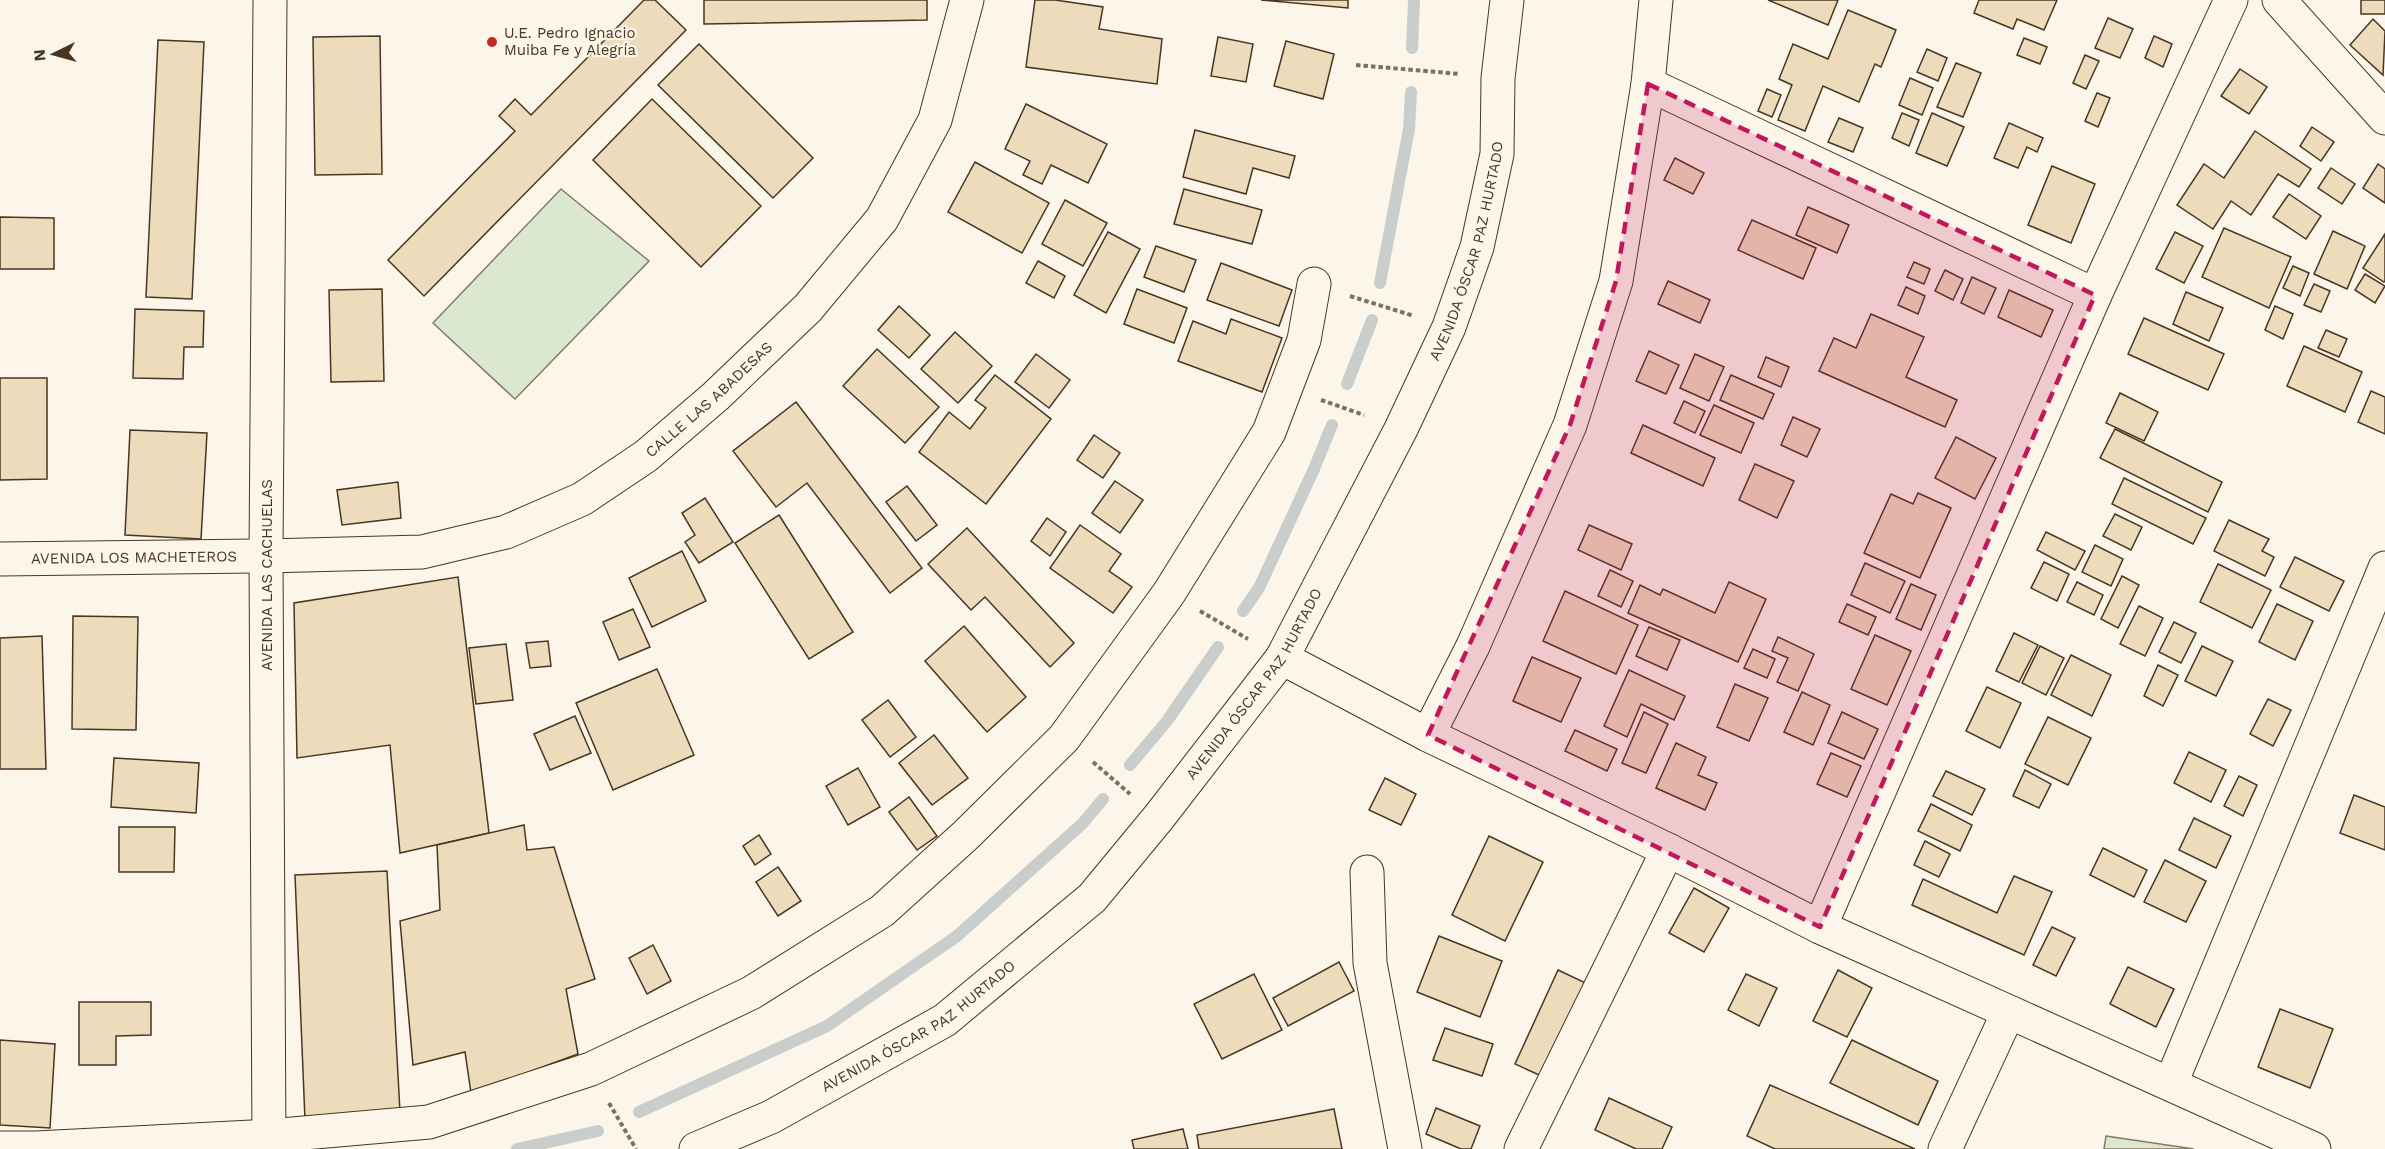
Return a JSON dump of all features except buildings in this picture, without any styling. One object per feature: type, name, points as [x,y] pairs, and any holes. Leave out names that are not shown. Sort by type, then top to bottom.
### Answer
[{"type":"street","name":"AVENIDA LAS CACHUELAS","points":[[270,0],[266,556],[270,1143]]},
{"type":"street","name":"CALLE LAS ABADESAS","points":[[266,556],[422,552],[506,532],[582,499],[646,456],[716,396],[808,308],[882,219],[935,120],[967,0]]},
{"type":"street","name":"AVENIDA ÓSCAR PAZ HURTADO","points":[[696,1149],[771,1118],[945,1020],[1092,898],[1282,658],[1401,429],[1449,327],[1477,247],[1497,154],[1498,78],[1507,0]]},
{"type":"street","points":[[1428,735],[1473,646],[1570,425],[1616,281],[1648,84],[1656,0]]},
{"type":"street","points":[[1820,927],[2096,295],[2231,0]]},
{"type":"street","points":[[2279,0],[2385,118]]},
{"type":"street","points":[[1648,84],[2096,295]]},
{"type":"street","points":[[0,1148],[270,1143],[429,1122],[591,1069],[751,993],[882,911],[966,835],[1064,738],[1169,593],[1269,432],[1304,340],[1314,284]]},
{"type":"street","name":"AVENIDA LOS MACHETEROS","points":[[0,559],[266,556]]},
{"type":"street","points":[[2171,1083],[2385,568]]},
{"type":"street","points":[[1282,658],[1428,735],[1668,850],[1820,927],[2008,1013],[2171,1083],[2274,1140],[2314,1149]]},
{"type":"street","points":[[1521,1149],[1668,850]]},
{"type":"street","points":[[1367,872],[1370,963],[1405,1149]]},
{"type":"street","points":[[1945,1149],[2008,1013]]},
{"type":"path","points":[[1356,65],[1498,78]]},
{"type":"path","points":[[1314,284],[1449,327]]},
{"type":"path","points":[[1286,387],[1401,429]]},
{"type":"path","points":[[1169,593],[1282,658]]},
{"type":"path","points":[[1064,738],[1158,817]]},
{"type":"path","points":[[591,1069],[636,1149]]},
{"type":"highlighted area","points":[[1648,84],[2095,295],[1820,927],[1428,735],[1570,425],[1616,281]]},
{"type":"green space","points":[[561,189],[649,261],[515,399],[433,323]]},
{"type":"green space","points":[[2106,1136],[2194,1149],[2104,1149]]},
{"type":"waterway","points":[[1412,48],[1414,0]]},
{"type":"waterway","points":[[1380,283],[1409,129],[1411,92]]},
{"type":"waterway","points":[[1347,384],[1372,320]]},
{"type":"waterway","points":[[1243,611],[1259,588],[1332,425]]},
{"type":"waterway","points":[[1130,765],[1167,721],[1218,647]]},
{"type":"waterway","points":[[639,1112],[827,1026],[957,936],[1082,824],[1103,799]]},
{"type":"waterway","points":[[517,1149],[598,1131]]},
{"type":"place","name":"U.E. Pedro Ignacio Muiba Fe y Alegría","points":[[492,42]]}]
